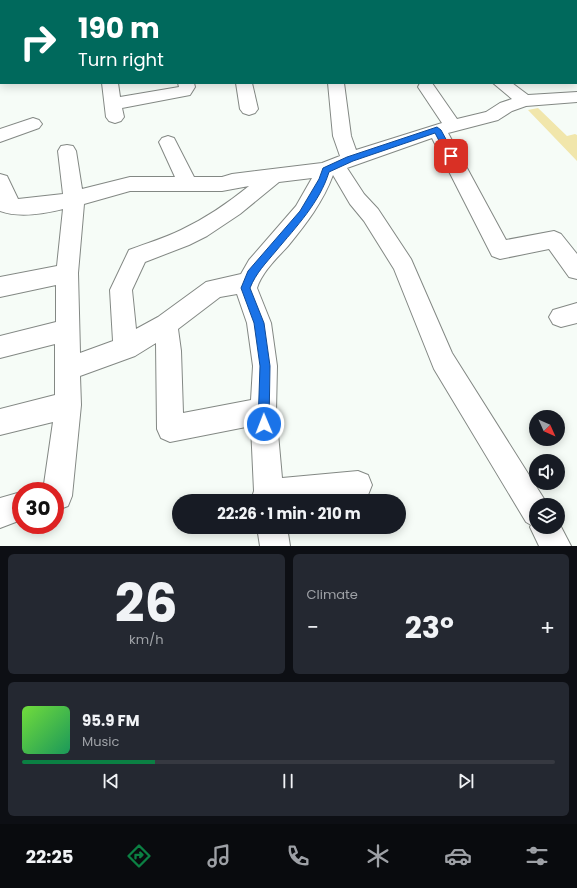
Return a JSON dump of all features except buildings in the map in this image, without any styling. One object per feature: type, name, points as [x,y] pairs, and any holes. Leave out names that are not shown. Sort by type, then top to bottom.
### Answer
[{"type":"street","points":[[110,84],[114,111],[184,91],[187,87],[186,84]]},
{"type":"street","points":[[244,84],[249,109]]},
{"type":"street","points":[[268,494],[263,411],[265,366],[259,323],[246,288],[251,274],[302,213],[322,179],[337,164],[342,136],[336,84]]},
{"type":"street","points":[[502,84],[525,101]]},
{"type":"street","points":[[426,88],[500,250],[554,240],[577,270]]},
{"type":"street","points":[[0,181],[6,205],[26,207],[74,199],[130,184],[222,184],[232,181],[274,176],[337,164],[445,128],[492,116],[506,107],[525,101],[577,97]]},
{"type":"street","points":[[0,136],[33,124]]},
{"type":"street","points":[[168,142],[187,183]]},
{"type":"street","points":[[60,482],[68,405],[67,273],[74,199],[67,151]]},
{"type":"street","points":[[337,164],[357,199],[371,215],[404,265],[443,361],[529,501]]},
{"type":"street","points":[[126,348],[120,290],[137,256],[188,236],[219,219],[249,198],[274,176]]},
{"type":"street","points":[[0,287],[67,273]]},
{"type":"street","points":[[68,369],[126,348],[166,325],[214,289],[247,282]]},
{"type":"street","points":[[166,325],[169,351],[170,429],[263,411]]},
{"type":"street","points":[[0,348],[68,330]]},
{"type":"street","points":[[0,422],[68,405]]},
{"type":"street","points":[[290,494],[358,485]]},
{"type":"street","points":[[0,512],[12,509]]},
{"type":"street","points":[[273,534],[275,546]]},
{"type":"street","points":[[549,534],[556,546]]},
{"type":"shaded area","points":[[538,108],[567,136],[577,135],[577,161],[528,110]]},
{"type":"route","points":[[264,424],[263,411],[265,366],[259,323],[250,304],[246,288],[251,274],[302,213],[322,179],[325,170],[350,159],[437,130],[451,156]]}]
